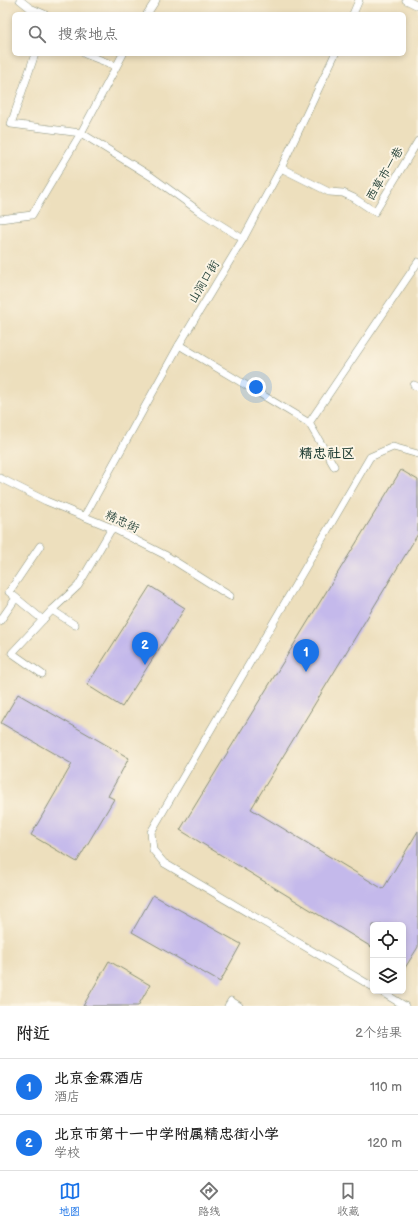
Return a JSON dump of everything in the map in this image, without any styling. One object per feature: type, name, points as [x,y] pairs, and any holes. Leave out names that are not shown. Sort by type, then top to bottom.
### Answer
[{"type":"lane","points":[[20,0],[30,8],[39,12]]},
{"type":"lane","points":[[148,12],[156,0]]},
{"type":"lane","points":[[354,12],[359,0]]},
{"type":"lane","points":[[406,0],[418,6]]},
{"type":"lane","points":[[34,56],[11,124],[81,133],[152,177],[199,211],[243,239]]},
{"type":"lane","points":[[91,56],[116,66]]},
{"type":"lane","points":[[0,219],[32,215],[81,133],[122,56]]},
{"type":"lane","name":"山涧口街","points":[[84,517],[179,345],[243,239],[281,168],[333,56]]},
{"type":"lane","name":"西草市一巷","points":[[281,168],[329,192],[343,193],[354,198],[375,212],[418,141]]},
{"type":"lane","points":[[308,424],[418,262]]},
{"type":"lane","points":[[179,345],[308,424],[334,466]]},
{"type":"lane","points":[[370,985],[164,863],[154,850],[151,832],[370,457],[393,447],[418,454]]},
{"type":"lane","name":"精忠街","points":[[0,478],[46,501],[112,528],[165,555],[230,596]]},
{"type":"lane","points":[[42,674],[12,653],[42,620],[78,586],[112,528]]},
{"type":"lane","points":[[40,546],[9,592],[42,620]]},
{"type":"lane","points":[[0,621],[16,598]]},
{"type":"lane","points":[[52,610],[75,624]]},
{"type":"lane","points":[[385,994],[405,1006]]},
{"type":"lane","points":[[228,1006],[231,1001],[239,1006]]},
{"type":"building","points":[[401,470],[418,480],[418,534],[251,809],[383,889],[418,831],[418,947],[406,966],[406,922],[370,922],[370,946],[180,830]]},
{"type":"building","points":[[150,586],[185,608],[122,707],[87,685]]},
{"type":"building","points":[[18,694],[129,758],[108,796],[114,799],[77,862],[31,835],[72,764],[1,723]]},
{"type":"building","points":[[153,895],[241,944],[220,982],[132,932]]},
{"type":"building","points":[[109,961],[150,985],[138,1006],[83,1006]]},
{"type":"place","name":"北京市第十一中学附属精忠街小学","points":[[145,665]]},
{"type":"place","name":"北京金霖酒店","points":[[306,672]]},
{"type":"district","name":"精忠社区","points":[[327,453]]}]
